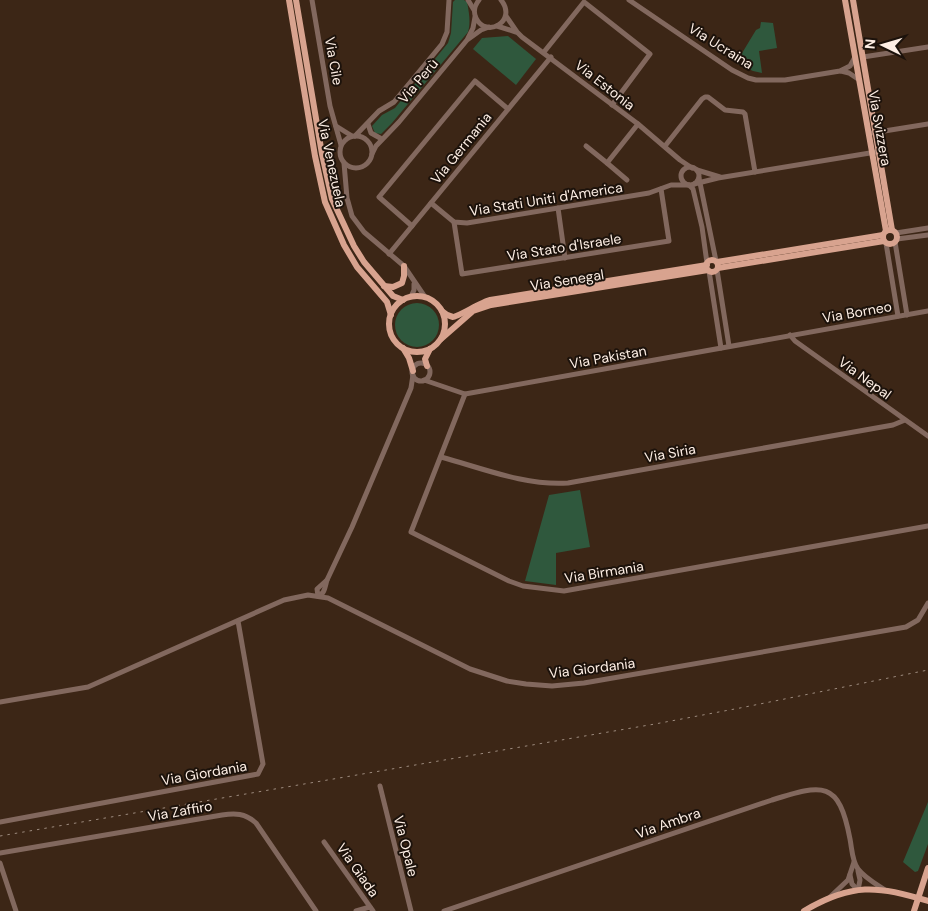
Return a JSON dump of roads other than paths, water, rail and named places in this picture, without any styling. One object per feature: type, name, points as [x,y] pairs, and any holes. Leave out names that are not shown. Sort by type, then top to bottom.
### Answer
[{"type":"main road","name":"Via Venezuela","points":[[289,0],[315,156],[326,202],[344,245],[362,272],[387,302],[391,315],[390,326],[392,335],[409,358],[413,373]]},
{"type":"main road","name":"Via Venezuela","points":[[296,0],[322,154],[332,199],[354,246],[364,262],[393,296],[403,300]]},
{"type":"main road","name":"Via Svizzera","points":[[846,0],[858,79],[872,133]]},
{"type":"main road","name":"Via Svizzera","points":[[853,0],[863,57],[872,133],[890,237]]},
{"type":"main road","points":[[717,265],[711,260],[708,267],[712,272],[717,265],[890,237]]},
{"type":"main road","points":[[383,286],[393,287],[402,283],[404,266]]},
{"type":"main road","name":"Via Senegal","points":[[442,311],[447,315],[454,316],[490,300],[708,267]]},
{"type":"main road","name":"Via Senegal","points":[[441,339],[473,311],[491,305],[708,267]]},
{"type":"main road","points":[[391,315],[403,300],[411,297],[425,297],[435,303],[442,311],[445,325],[441,339],[430,349],[413,351],[402,347]]},
{"type":"main road","points":[[427,366],[426,359],[430,349]]},
{"type":"main road","points":[[914,911],[928,868]]},
{"type":"main road","points":[[806,910],[827,899],[858,890],[886,890],[928,901]]},
{"type":"street","name":"Via Cile","points":[[312,0],[330,106],[341,145]]},
{"type":"street","points":[[425,297],[404,266],[358,226],[349,206],[344,163],[340,154],[341,145],[346,139],[354,136],[379,111],[394,102],[442,44],[447,32],[449,0]]},
{"type":"street","points":[[468,0],[480,24],[489,27]]},
{"type":"street","name":"Via Perù","points":[[347,186],[351,174],[368,163],[376,146],[467,40],[473,28],[479,0]]},
{"type":"street","points":[[501,0],[506,9]]},
{"type":"street","points":[[497,26],[506,16],[506,9],[510,0]]},
{"type":"street","name":"Via Ucraina","points":[[629,0],[732,70],[748,78],[774,81],[840,71]]},
{"type":"street","points":[[544,52],[584,2],[614,25],[650,54],[612,105]]},
{"type":"street","name":"Via Estonia","points":[[506,16],[517,32],[694,169]]},
{"type":"street","name":"Via Perù","points":[[467,40],[481,30],[497,26]]},
{"type":"street","name":"Via Estonia","points":[[497,26],[517,32]]},
{"type":"street","points":[[863,57],[928,47]]},
{"type":"street","name":"Via Germania","points":[[389,254],[551,57]]},
{"type":"street","points":[[840,71],[850,66],[855,57]]},
{"type":"street","points":[[840,71],[849,73],[858,79]]},
{"type":"street","points":[[412,226],[379,197],[475,81],[508,109]]},
{"type":"street","points":[[665,146],[705,96],[725,110],[743,112],[745,114],[755,172]]},
{"type":"street","points":[[368,124],[372,135],[380,138]]},
{"type":"street","points":[[368,124],[365,131],[366,140],[371,146],[372,154]]},
{"type":"street","points":[[608,163],[638,124]]},
{"type":"street","points":[[872,133],[928,124]]},
{"type":"street","points":[[336,125],[354,136],[366,140],[386,136]]},
{"type":"street","points":[[586,146],[627,180]]},
{"type":"street","name":"Via Stati Uniti d'America","points":[[431,203],[454,222],[467,223],[662,189],[671,185],[696,183],[875,152]]},
{"type":"street","name":"Via Estonia","points":[[677,157],[682,173],[682,181],[696,183]]},
{"type":"street","points":[[344,163],[359,168]]},
{"type":"street","points":[[682,173],[686,168],[694,169],[717,265],[730,346]]},
{"type":"street","name":"Via Stati Uniti d'America","points":[[694,169],[723,177]]},
{"type":"street","name":"Via Stati Uniti d'America","points":[[671,185],[682,173]]},
{"type":"street","points":[[696,183],[693,189],[702,227],[721,348]]},
{"type":"street","name":"Via Stato d'Israele","points":[[454,222],[462,274],[669,242],[662,189]]},
{"type":"street","points":[[558,208],[565,258]]},
{"type":"street","points":[[890,237],[928,228]]},
{"type":"street","points":[[890,237],[928,235]]},
{"type":"street","name":"Via Svizzera","points":[[890,237],[907,315]]},
{"type":"street","name":"Via Svizzera","points":[[890,237],[898,316]]},
{"type":"street","points":[[411,297],[414,290],[414,280]]},
{"type":"street","name":"Via Borneo","points":[[790,335],[928,311]]},
{"type":"street","name":"Via Pakistan","points":[[465,394],[790,335]]},
{"type":"street","name":"Via Nepal","points":[[790,335],[795,342],[928,436]]},
{"type":"street","points":[[317,589],[318,596],[321,595],[411,388],[413,373],[417,365],[427,366],[430,370],[430,379]]},
{"type":"street","points":[[413,373],[416,379],[430,379],[465,394]]},
{"type":"street","points":[[411,388],[423,380]]},
{"type":"street","name":"Via Birmania","points":[[465,394],[411,532],[509,581],[523,586],[564,591],[928,526]]},
{"type":"street","name":"Via Siria","points":[[441,457],[531,482],[568,483],[893,425],[905,420]]},
{"type":"street","points":[[308,595],[313,593],[327,580]]},
{"type":"street","points":[[324,590],[328,598]]},
{"type":"street","name":"Via Giordania","points":[[0,702],[88,687],[284,600],[308,595],[328,598],[470,669],[507,681],[546,686],[584,683],[906,627],[918,620],[928,603]]},
{"type":"street","name":"Via Giordania","points":[[0,822],[258,774],[263,764],[238,621]]},
{"type":"street","name":"Via Opale","points":[[380,786],[411,911]]},
{"type":"street","name":"Via Ambra","points":[[444,911],[802,790],[822,790],[836,798],[845,816],[854,861]]},
{"type":"street","name":"Via Zaffiro","points":[[0,854],[222,815],[245,815],[256,822],[316,911]]},
{"type":"street","name":"Via Giada","points":[[324,842],[371,909]]},
{"type":"street","points":[[854,861],[870,880],[886,890]]},
{"type":"street","points":[[827,899],[844,885],[854,861]]},
{"type":"street","points":[[0,863],[16,911]]},
{"type":"street","points":[[858,868],[860,880],[858,890]]},
{"type":"street","points":[[850,874],[852,884],[858,890]]},
{"type":"street","points":[[356,911],[371,909]]},
{"type":"railway","points":[[0,836],[655,724],[928,670]]}]
